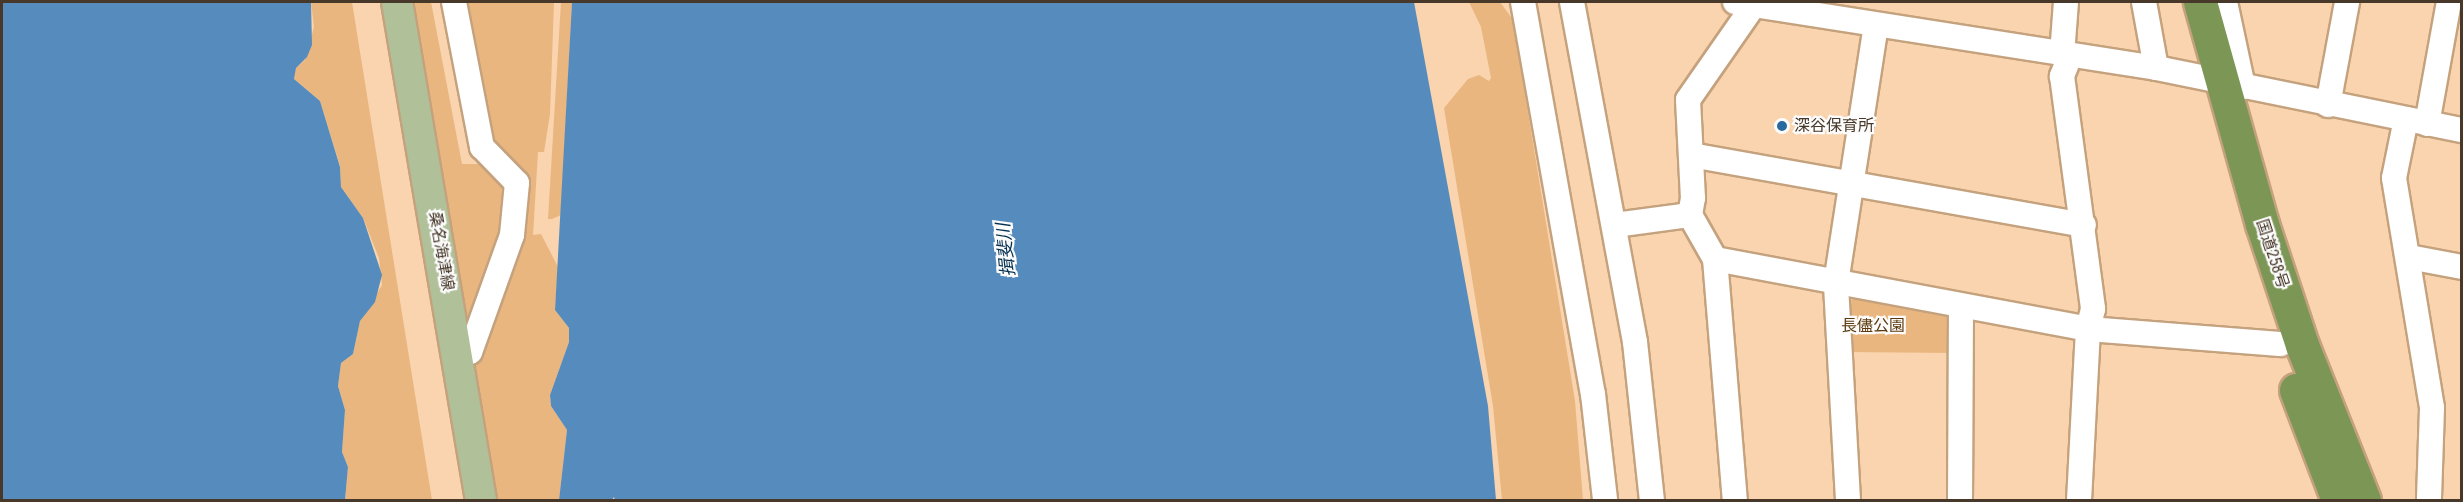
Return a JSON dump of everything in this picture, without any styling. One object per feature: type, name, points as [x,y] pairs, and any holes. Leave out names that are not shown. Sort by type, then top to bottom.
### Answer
[{"type":"highway","name":"国道258号","points":[[2178,2],[2220,82],[2302,345],[2364,501]]},
{"type":"highway","name":"国道258号","points":[[2200,2],[2280,344],[2338,501]]},
{"type":"main road","name":"桑名海津線","points":[[397,2],[459,356],[481,501]]},
{"type":"street","points":[[454,2],[482,147],[517,183],[512,235],[470,352],[459,356]]},
{"type":"street","points":[[1523,2],[1593,394],[1605,501]]},
{"type":"street","points":[[1572,2],[1635,342],[1652,501]]},
{"type":"street","points":[[2066,2],[2066,56],[2062,75],[2084,225],[2093,309],[2088,329],[2079,501]]},
{"type":"street","points":[[2144,2],[2157,68]]},
{"type":"street","points":[[2220,82],[2225,2]]},
{"type":"street","points":[[2328,105],[2348,2]]},
{"type":"street","points":[[1735,501],[1715,259],[1690,215],[1691,155],[1688,100],[1748,3],[1876,26],[2157,68],[2328,105],[2462,130]]},
{"type":"street","points":[[2429,501],[2432,408],[2416,303],[2407,273],[2409,257],[2394,178],[2416,121],[2453,7]]},
{"type":"street","points":[[1848,501],[1836,283],[1854,184],[1876,26]]},
{"type":"street","points":[[1691,155],[2084,225]]},
{"type":"street","points":[[1615,225],[1690,215]]},
{"type":"street","points":[[2409,257],[2462,267]]},
{"type":"street","points":[[1715,259],[1961,307],[2088,329],[2280,344]]},
{"type":"street","points":[[1960,501],[1961,307]]},
{"type":"green space","points":[[311,2],[352,2],[432,500],[345,500],[348,467],[342,452],[345,410],[338,386],[341,363],[353,354],[360,321],[382,285],[379,258],[363,218],[341,187],[340,166],[320,101],[294,79],[296,68],[305,60],[314,27]]},
{"type":"green space","points":[[406,2],[431,2],[462,164],[479,164],[489,148],[459,2],[554,2],[550,114],[544,152],[538,152],[533,235],[541,234],[558,267],[555,310],[569,328],[569,342],[550,395],[551,406],[567,430],[559,500],[495,500]]},
{"type":"green space","points":[[561,2],[572,2],[561,215],[548,219]]},
{"type":"green space","points":[[1469,2],[1500,2],[1513,20],[1575,401],[1583,500],[1502,500],[1493,406],[1444,108],[1468,79],[1479,75],[1489,81],[1491,78],[1481,27]]},
{"type":"green space","name":"長儘公園","points":[[1856,297],[1944,313],[1954,322],[1953,353],[1847,352],[1844,305]]},
{"type":"water","points":[[2,2],[311,2],[312,45],[307,57],[296,68],[294,79],[320,101],[340,167],[341,187],[363,218],[382,275],[375,302],[360,321],[353,354],[341,363],[338,386],[345,410],[342,452],[348,467],[345,500],[2,500]]},
{"type":"water","name":"揖斐川","points":[[572,2],[1414,2],[1488,406],[1496,500],[615,500],[614,497],[612,500],[559,500],[567,430],[551,406],[550,395],[569,342],[569,328],[555,310]]},
{"type":"place","name":"深谷保育所","points":[[1782,126]]}]
